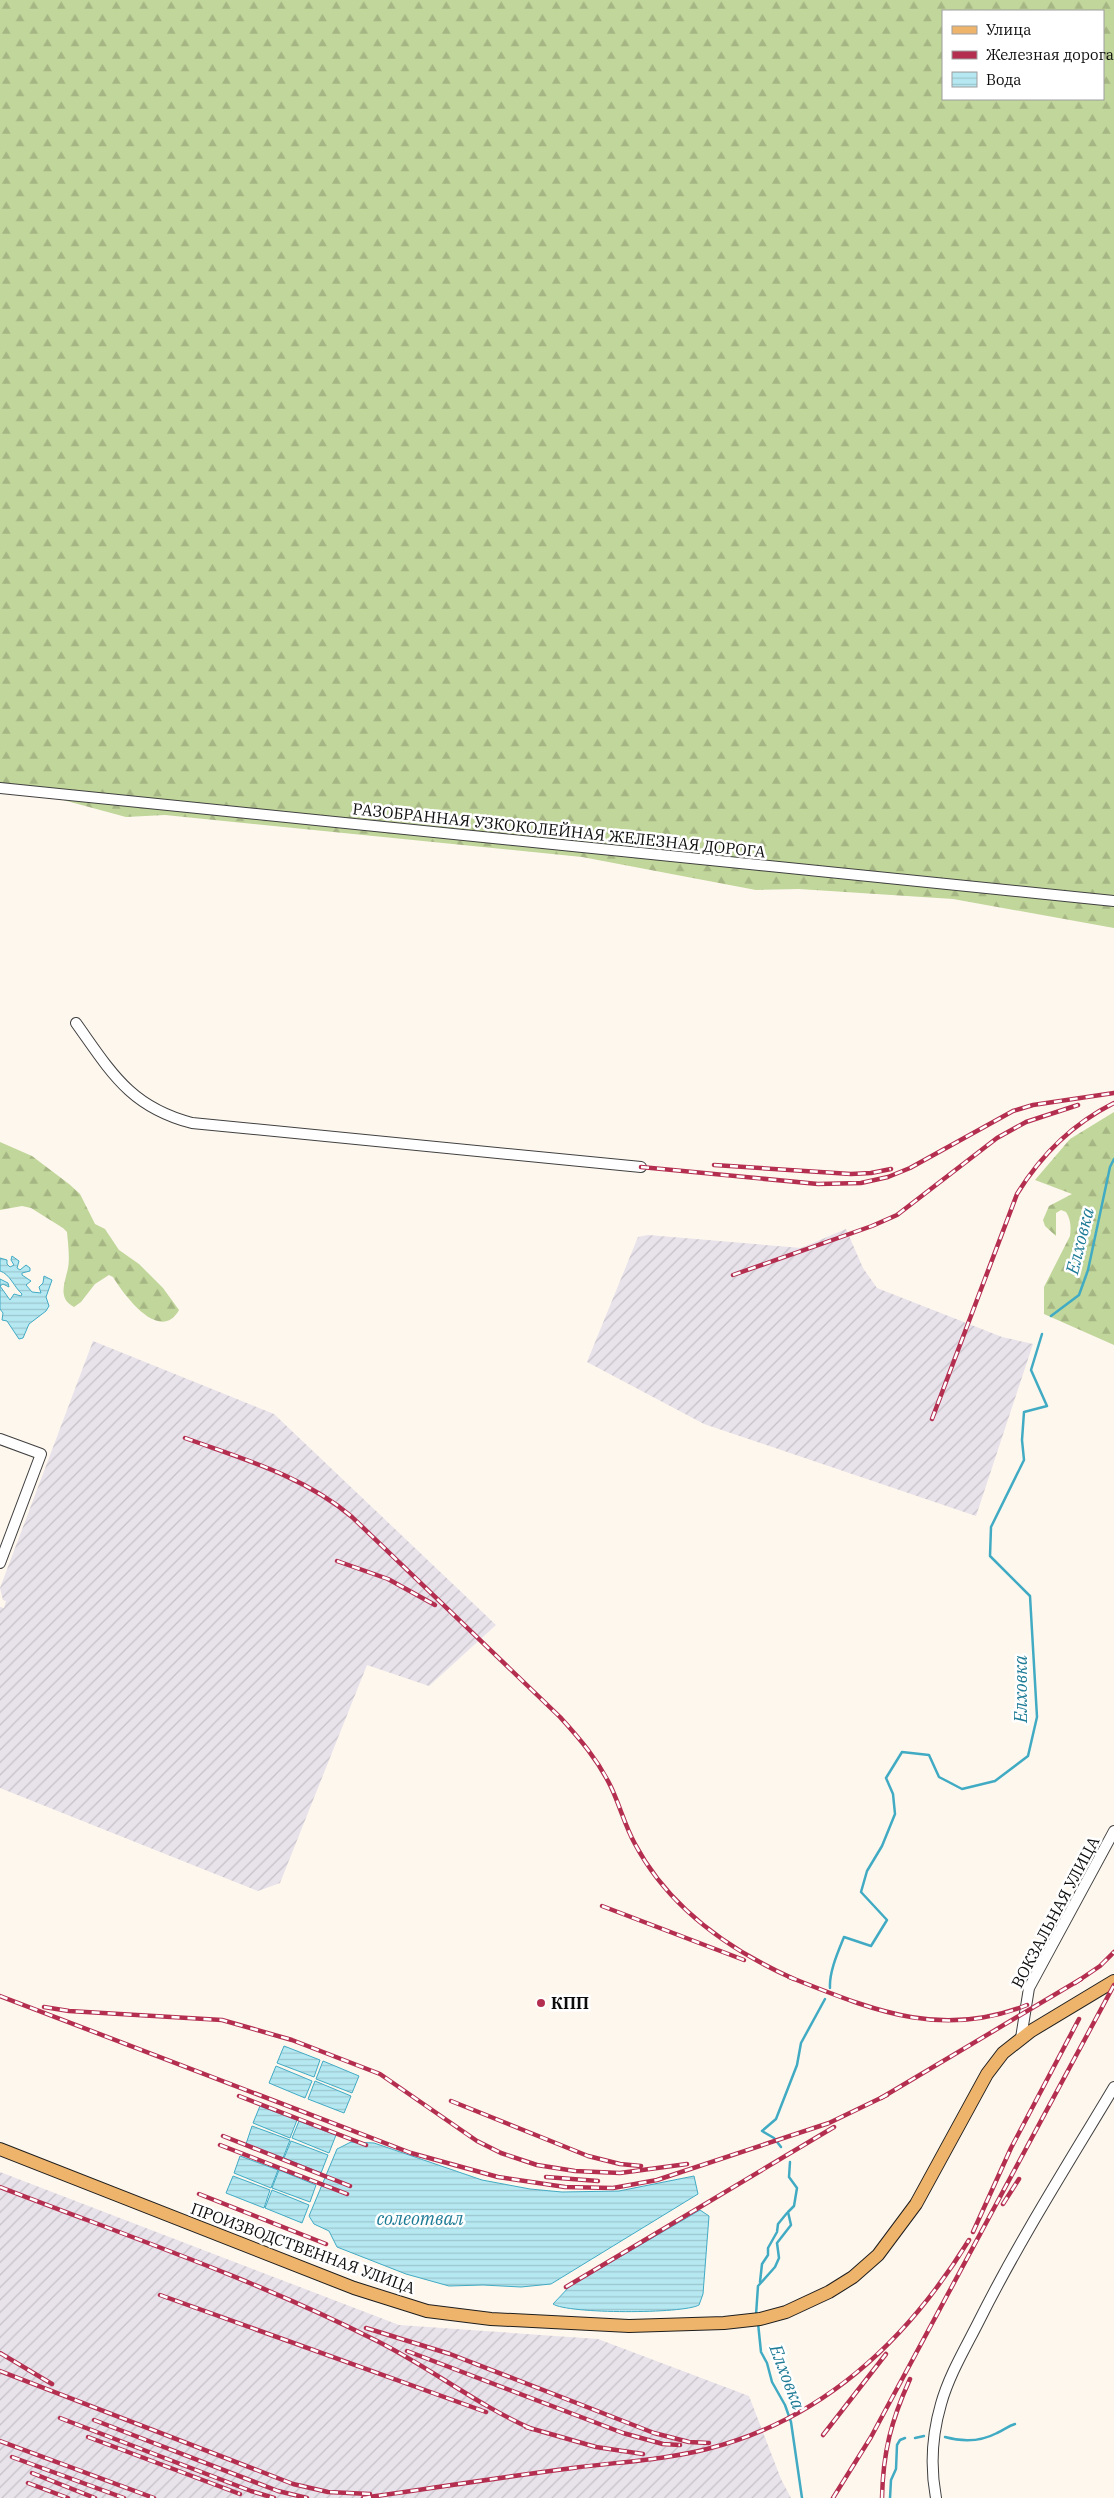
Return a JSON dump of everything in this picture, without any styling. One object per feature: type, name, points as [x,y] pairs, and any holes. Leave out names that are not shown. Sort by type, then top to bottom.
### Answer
[{"type":"main road","name":"ПРОИЗВОДСТВЕННАЯ УЛИЦА","points":[[0,2149],[345,2285],[390,2301],[427,2311],[491,2319],[629,2326],[746,2321],[768,2318],[802,2306],[835,2289],[878,2255],[916,2204],[987,2074],[1003,2053],[1021,2038],[1114,1981]]},
{"type":"street","name":"РАЗОБРАННАЯ УЗКОКОЛЕЙНАЯ ЖЕЛЕЗНАЯ ДОРОГА","points":[[0,788],[1114,901]]},
{"type":"street","points":[[76,1023],[109,1070],[130,1093],[153,1110],[186,1122],[641,1167]]},
{"type":"street","points":[[0,1439],[41,1454],[0,1563]]},
{"type":"street","name":"ВОКЗАЛЬНАЯ УЛИЦА","points":[[1021,2038],[1029,1988],[1114,1831]]},
{"type":"street","points":[[936,2498],[932,2467],[934,2434],[941,2402],[953,2374],[992,2296],[1114,2087]]},
{"type":"shaded area","points":[[846,1229],[863,1268],[877,1288],[1002,1337],[1033,1344],[976,1516],[704,1424],[587,1362],[638,1237],[648,1235],[801,1248]]},
{"type":"shaded area","points":[[93,1341],[274,1414],[496,1625],[429,1686],[367,1665],[280,1883],[258,1891],[0,1788],[0,1607],[4,1608],[6,1601],[3,1600],[0,1588]]},
{"type":"shaded area","points":[[0,2172],[399,2325],[598,2339],[749,2396],[781,2479],[791,2498],[0,2498]]},
{"type":"green space","points":[[0,0],[1114,0],[1114,928],[953,899],[799,889],[756,890],[582,857],[165,815],[126,817],[0,783]]},
{"type":"green space","points":[[1114,1112],[1114,1345],[1044,1314],[1044,1287],[1070,1236],[1070,1227],[1066,1212],[1061,1210],[1056,1213],[1056,1236],[1045,1226],[1043,1220],[1049,1206],[1072,1194],[1035,1180],[1070,1139]]},
{"type":"green space","points":[[0,1142],[32,1156],[80,1194],[95,1224],[105,1229],[119,1250],[139,1264],[163,1288],[179,1310],[171,1319],[162,1322],[143,1313],[125,1295],[113,1277],[109,1275],[95,1284],[81,1302],[74,1307],[65,1299],[64,1285],[69,1264],[67,1232],[31,1208],[22,1206],[0,1210]]},
{"type":"water","points":[[12,1256],[19,1261],[17,1268],[20,1270],[26,1265],[30,1268],[30,1271],[22,1273],[22,1275],[31,1281],[26,1285],[32,1292],[41,1293],[39,1287],[43,1283],[44,1276],[52,1280],[46,1297],[49,1306],[46,1311],[29,1324],[23,1338],[19,1339],[7,1321],[2,1320],[0,1286],[10,1300],[14,1294],[21,1296],[22,1294],[7,1275],[0,1271],[0,1258],[7,1260],[7,1264],[10,1267],[14,1265],[11,1260]]},
{"type":"water","points":[[0,1279],[8,1283],[9,1287],[3,1284],[0,1286]]},
{"type":"water","points":[[284,2046],[320,2060],[314,2077],[277,2063]]},
{"type":"water","points":[[323,2061],[359,2076],[352,2093],[316,2079]]},
{"type":"water","points":[[276,2066],[312,2081],[305,2098],[269,2083]]},
{"type":"water","points":[[315,2081],[351,2096],[344,2113],[308,2099]]},
{"type":"water","points":[[260,2106],[297,2120],[290,2138],[253,2123]]},
{"type":"water","points":[[299,2121],[336,2135],[329,2153],[292,2138]]},
{"type":"water","points":[[252,2126],[290,2140],[283,2158],[246,2144]]},
{"type":"water","points":[[291,2141],[328,2155],[321,2173],[284,2158]]},
{"type":"water","name":"солеотвал","points":[[351,2142],[374,2143],[482,2180],[530,2189],[562,2192],[619,2191],[694,2176],[698,2194],[551,2284],[521,2287],[449,2286],[406,2274],[337,2247],[329,2231],[314,2224],[309,2216],[337,2149]]},
{"type":"water","points":[[240,2156],[278,2170],[271,2188],[234,2173]]},
{"type":"water","points":[[279,2170],[316,2185],[310,2202],[272,2188]]},
{"type":"water","points":[[233,2176],[270,2190],[264,2208],[226,2193]]},
{"type":"water","points":[[272,2190],[309,2205],[302,2223],[265,2208]]},
{"type":"water","points":[[700,2210],[709,2216],[703,2294],[699,2305],[672,2310],[626,2312],[580,2310],[553,2304],[570,2286]]},
{"type":"waterway","name":"Елховка","points":[[1051,1316],[1079,1295],[1088,1270],[1110,1167],[1114,1159]]},
{"type":"waterway","name":"Елховка","points":[[830,1988],[832,1969],[844,1937],[871,1946],[887,1920],[861,1892],[867,1871],[882,1846],[895,1814],[893,1794],[886,1778],[902,1752],[929,1755],[939,1777],[962,1789],[995,1781],[1028,1756],[1037,1717],[1030,1596],[990,1556],[991,1527],[1024,1460],[1022,1440],[1024,1412],[1047,1406],[1031,1370],[1042,1334]]},
{"type":"waterway","name":"Елховка","points":[[781,2147],[774,2138],[762,2131],[776,2119],[797,2065],[801,2043],[825,1999]]},
{"type":"waterway","name":"Елховка","points":[[756,2315],[758,2286],[775,2267],[779,2258],[777,2243],[791,2225],[788,2212],[794,2206],[797,2188],[789,2177],[790,2162]]},
{"type":"waterway","points":[[760,2282],[762,2264],[768,2255],[768,2248],[777,2232],[778,2224],[787,2213]]},
{"type":"waterway","name":"Елховка","points":[[758,2323],[761,2352],[767,2363],[772,2382],[785,2405],[791,2422],[802,2498]]},
{"type":"waterway","points":[[945,2437],[958,2440],[978,2440],[1015,2424]]},
{"type":"waterway","points":[[915,2438],[924,2436]]},
{"type":"waterway","points":[[890,2498],[891,2480],[896,2469],[897,2445],[900,2440],[905,2438]]},
{"type":"railway","points":[[641,1167],[818,1184],[861,1183],[888,1177],[910,1168],[1013,1111],[1033,1105],[1114,1093]]},
{"type":"railway","points":[[932,1419],[1017,1194],[1036,1166],[1059,1142],[1084,1121],[1114,1103]]},
{"type":"railway","points":[[733,1275],[872,1226],[897,1215],[997,1138],[1026,1122],[1078,1105]]},
{"type":"railway","points":[[714,1165],[851,1174],[891,1169]]},
{"type":"railway","points":[[185,1438],[272,1470],[314,1490],[352,1517],[575,1733],[606,1777],[631,1837],[649,1867],[683,1907],[703,1925],[747,1955],[794,1979]]},
{"type":"railway","points":[[337,1561],[388,1579],[435,1605]]},
{"type":"railway","points":[[602,1906],[744,1960]]},
{"type":"railway","points":[[1075,1983],[1100,1966],[1114,1952]]},
{"type":"railway","points":[[789,1977],[877,2009],[935,2020],[964,2020],[995,2015],[1027,2005]]},
{"type":"railway","points":[[881,2098],[1081,1979]]},
{"type":"railway","points":[[833,2498],[871,2437],[1114,1985]]},
{"type":"railway","points":[[0,1996],[411,2153],[498,2177],[565,2187],[613,2188],[657,2180],[829,2123],[887,2095]]},
{"type":"railway","points":[[44,2007],[69,2011],[222,2020],[292,2040],[380,2074],[477,2141],[501,2153],[537,2165],[575,2171],[620,2173],[687,2164]]},
{"type":"railway","points":[[973,2232],[1011,2148],[1079,2019]]},
{"type":"railway","points":[[239,2096],[366,2145]]},
{"type":"railway","points":[[451,2101],[588,2156],[620,2164],[641,2166]]},
{"type":"railway","points":[[566,2287],[834,2127]]},
{"type":"railway","points":[[223,2136],[350,2186]]},
{"type":"railway","points":[[220,2145],[347,2194]]},
{"type":"railway","points":[[546,2177],[598,2181]]},
{"type":"railway","points":[[1003,2204],[1019,2179]]},
{"type":"railway","points":[[0,2187],[187,2258],[326,2316],[392,2349],[491,2408],[532,2429]]},
{"type":"railway","points":[[199,2194],[326,2244]]},
{"type":"railway","points":[[363,2498],[547,2471],[674,2456],[707,2449],[749,2436],[788,2418],[825,2396],[859,2371],[890,2342],[919,2310],[969,2240]]},
{"type":"railway","points":[[160,2295],[486,2412]]},
{"type":"railway","points":[[366,2328],[450,2354],[654,2433],[689,2442],[709,2443]]},
{"type":"railway","points":[[407,2351],[623,2433],[663,2444],[680,2445]]},
{"type":"railway","points":[[0,2353],[52,2384]]},
{"type":"railway","points":[[823,2435],[886,2354]]},
{"type":"railway","points":[[0,2371],[293,2484],[328,2492],[370,2494]]},
{"type":"railway","points":[[882,2498],[884,2466],[889,2437],[910,2379]]},
{"type":"railway","points":[[60,2418],[274,2498]]},
{"type":"railway","points":[[94,2420],[278,2491],[307,2498]]},
{"type":"railway","points":[[526,2427],[596,2447],[643,2454]]},
{"type":"railway","points":[[88,2437],[240,2494]]},
{"type":"railway","points":[[0,2441],[154,2498]]},
{"type":"railway","points":[[12,2457],[124,2498]]},
{"type":"railway","points":[[32,2473],[95,2498]]},
{"type":"railway","points":[[28,2483],[68,2498]]},
{"type":"place","name":"КПП","points":[[541,2003]]}]
